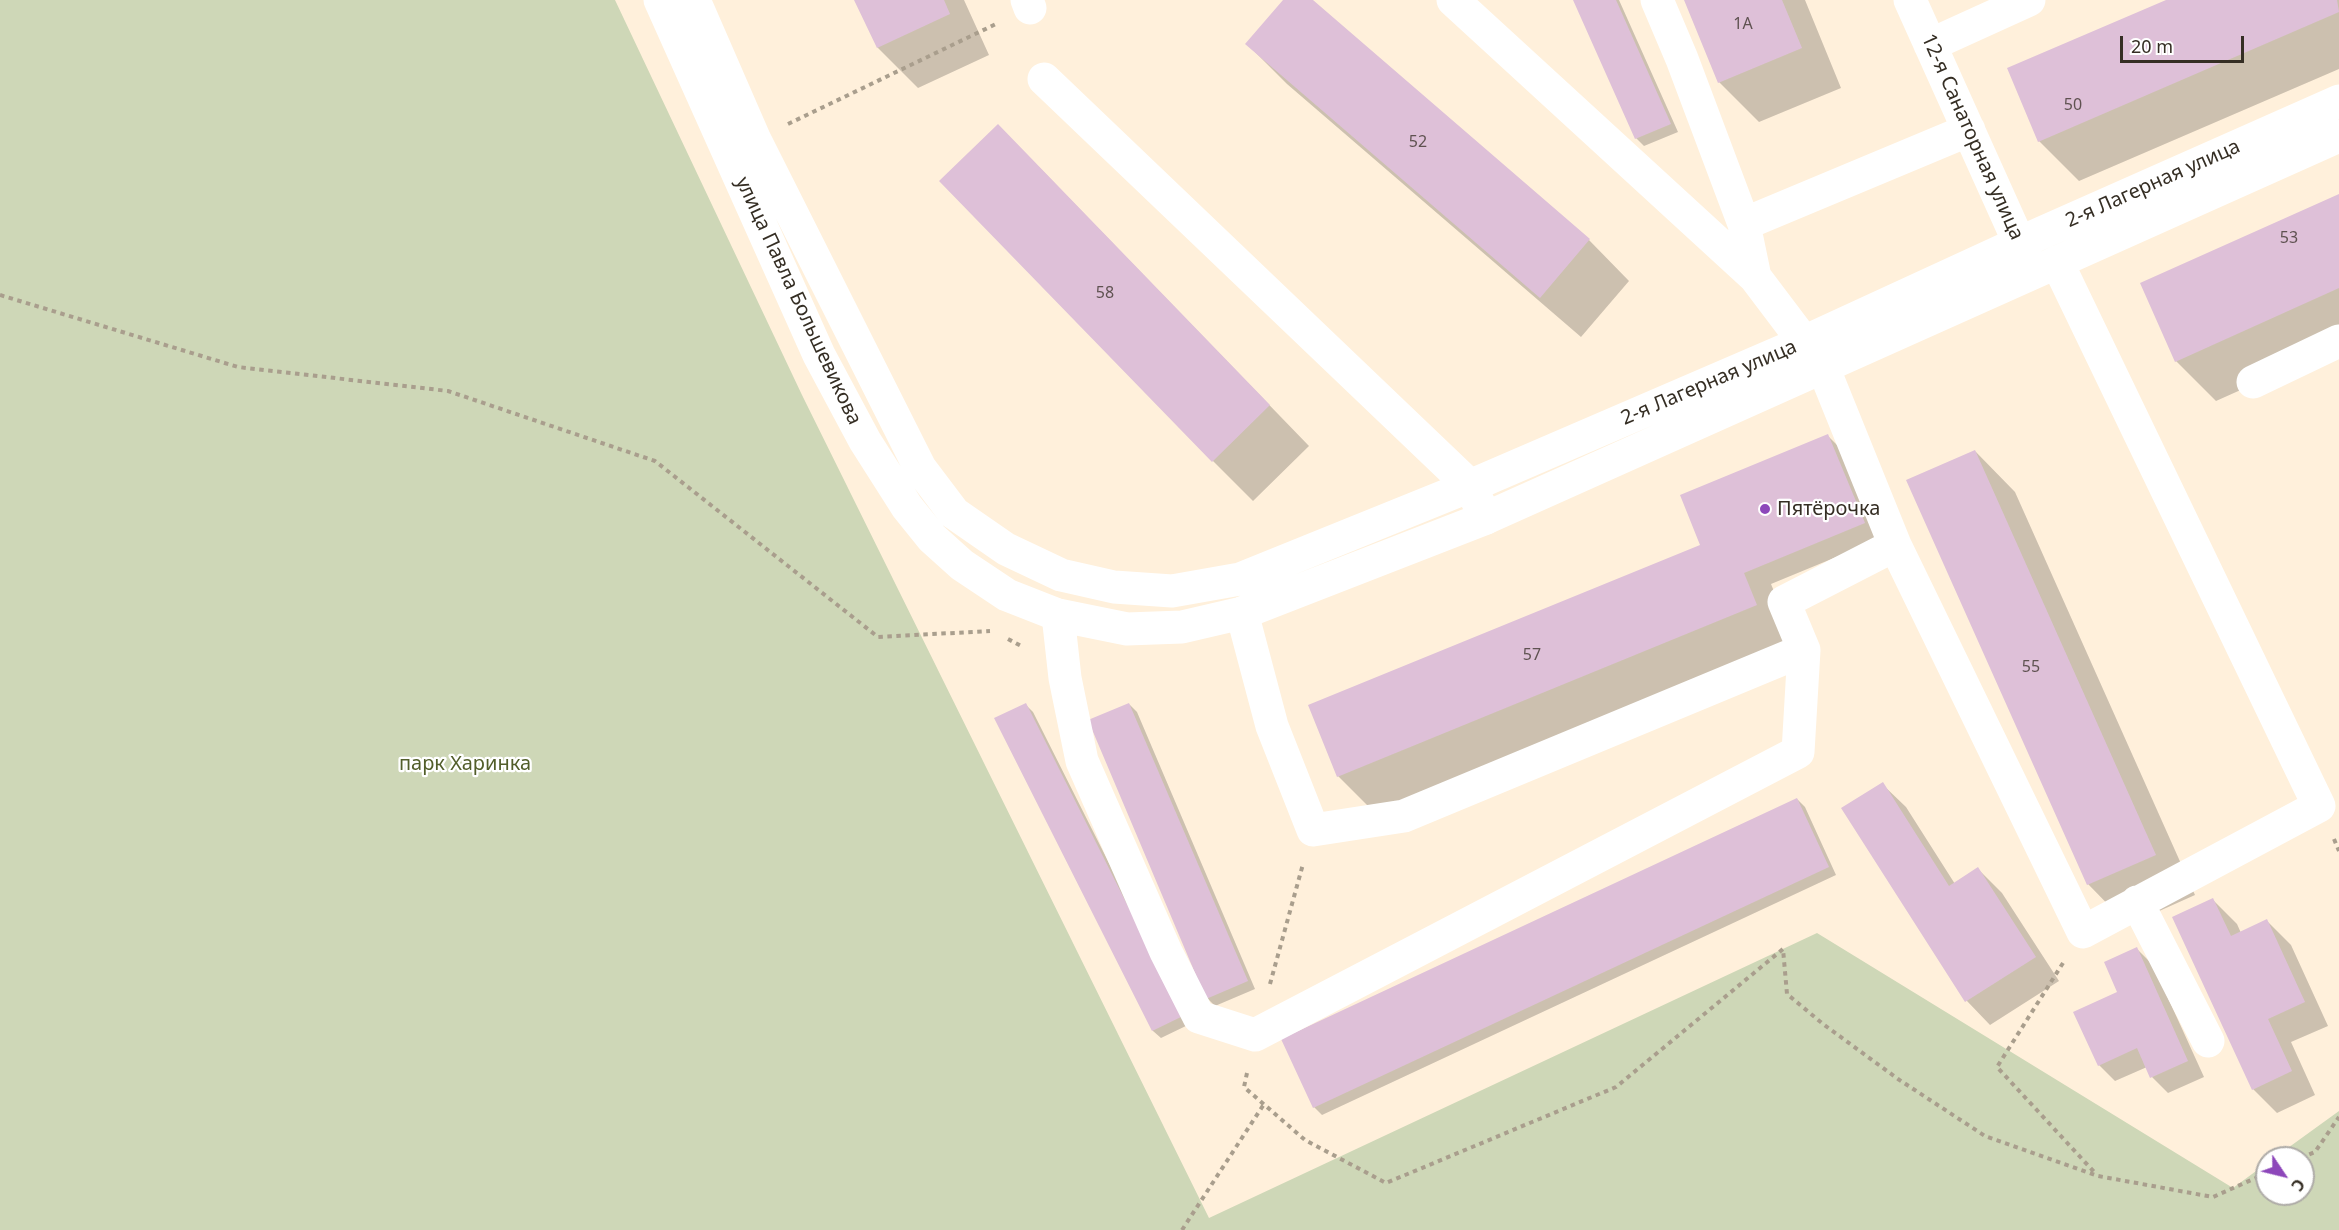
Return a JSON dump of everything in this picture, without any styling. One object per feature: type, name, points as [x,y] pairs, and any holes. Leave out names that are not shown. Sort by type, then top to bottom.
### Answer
[{"type":"main road","name":"улица Павла Большевикова","points":[[660,0],[819,355],[865,441],[907,507],[932,538],[962,565],[1007,594],[1058,615],[1127,629],[1182,627]]},
{"type":"main road","name":"улица Павла Большевикова","points":[[694,0],[755,140],[920,468],[954,513],[1006,549],[1061,575]]},
{"type":"main road","points":[[1453,0],[1755,278],[1813,355],[1895,545],[2083,932],[2137,902],[2208,1041]]},
{"type":"main road","points":[[1657,0],[1744,224],[1755,278]]},
{"type":"main road","name":"12-я Санаторная улица","points":[[1910,0],[2019,243],[2045,268],[2319,806],[2137,902]]},
{"type":"main road","points":[[1930,45],[2029,0]]},
{"type":"main road","points":[[1044,79],[1470,486],[1486,518]]},
{"type":"main road","name":"2-я Лагерная улица","points":[[1182,627],[1242,613],[1486,518],[1813,355],[2019,243],[2339,101]]},
{"type":"main road","points":[[1744,224],[1969,130]]},
{"type":"main road","name":"2-я Лагерная улица","points":[[1061,575],[1114,587],[1172,591],[1240,579],[1470,486],[2045,268],[2339,136]]},
{"type":"main road","points":[[2253,382],[2339,341]]},
{"type":"main road","points":[[1058,615],[1065,678],[1082,761],[1166,952],[1198,1017],[1255,1035],[1798,752],[1804,650],[1784,602],[1895,545]]},
{"type":"main road","points":[[1242,613],[1272,726],[1313,830],[1404,816],[1804,650]]},
{"type":"path","points":[[755,140],[1028,4]]},
{"type":"path","points":[[0,295],[238,367],[448,390],[655,461],[878,637],[991,631]]},
{"type":"path","points":[[1313,830],[1255,1035],[1244,1087],[1305,1140],[1386,1183],[1616,1087],[1783,949],[1787,994],[1822,1024],[1898,1079],[1985,1136],[2098,1176],[2213,1197],[2255,1178]]},
{"type":"path","points":[[2083,932],[1997,1067],[2098,1176]]},
{"type":"path","points":[[1182,1230],[1264,1104]]},
{"type":"path","points":[[2315,1152],[2339,1117]]},
{"type":"green space","name":"парк Харинка","points":[[0,0],[615,0],[802,395],[1209,1218],[1817,933],[2233,1188],[2255,1172],[2255,1206],[2315,1206],[2315,1146],[2291,1146],[2339,1111],[2339,1230],[0,1230]]},
{"type":"building","points":[[854,0],[944,0],[950,14],[877,48]]},
{"type":"building","points":[[1283,0],[1313,0],[1590,239],[1540,298],[1245,44]]},
{"type":"building","points":[[1573,0],[1616,0],[1671,124],[1635,139]]},
{"type":"building","points":[[1684,0],[1782,0],[1802,48],[1718,83]]},
{"type":"building","points":[[2166,0],[2337,0],[2339,12],[2038,142],[2007,68]]},
{"type":"building","points":[[998,124],[1270,405],[1212,462],[939,181]]},
{"type":"building","points":[[2339,194],[2339,288],[2175,362],[2140,283]]},
{"type":"building","points":[[1828,434],[1865,523],[1744,573],[1757,605],[1337,777],[1308,705],[1700,545],[1680,495]]},
{"type":"building","points":[[1975,450],[2156,855],[2087,885],[1906,480]]},
{"type":"building","points":[[1026,703],[1183,1016],[1152,1031],[994,718]]},
{"type":"building","points":[[1129,703],[1248,981],[1206,999],[1088,720]]},
{"type":"building","points":[[1883,782],[1949,886],[1978,867],[2036,957],[1965,1002],[1841,808]]},
{"type":"building","points":[[1797,798],[1829,867],[1313,1108],[1281,1039]]},
{"type":"building","points":[[2213,898],[2231,936],[2267,919],[2305,1002],[2268,1019],[2292,1071],[2252,1090],[2172,917]]},
{"type":"building","points":[[2137,947],[2188,1061],[2150,1078],[2137,1048],[2098,1066],[2073,1012],[2117,992],[2104,962]]},
{"type":"place","name":"Пятёрочка","points":[[1765,509]]}]
